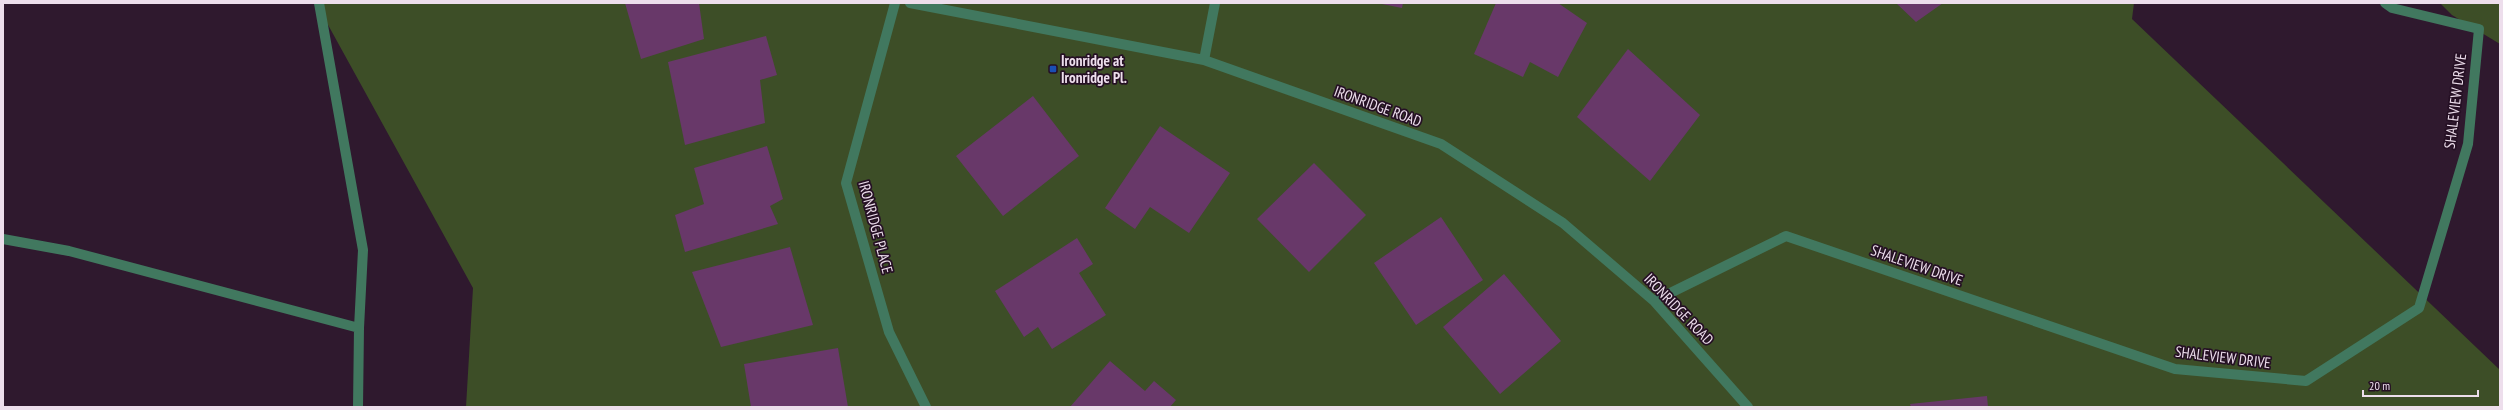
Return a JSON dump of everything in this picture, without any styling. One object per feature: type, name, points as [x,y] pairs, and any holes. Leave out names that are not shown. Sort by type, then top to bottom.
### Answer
[{"type":"street","points":[[319,3],[363,250],[359,328],[358,407]]},
{"type":"street","name":"IRONRIDGE PLACE","points":[[895,3],[846,183],[889,332],[926,407]]},
{"type":"street","name":"IRONRIDGE ROAD","points":[[910,3],[1204,60],[1441,144],[1563,223],[1654,301],[1748,407]]},
{"type":"street","points":[[1204,60],[1215,3]]},
{"type":"street","name":"SHALEVIEW DRIVE","points":[[1654,301],[1786,236],[2176,369],[2306,381],[2419,308],[2468,144],[2479,29],[2392,8],[2385,3]]},
{"type":"street","points":[[3,239],[69,251],[359,328]]},
{"type":"green space","points":[[316,3],[2134,3],[2132,19],[2500,370],[2500,407],[466,407],[473,288]]},
{"type":"green space","points":[[2440,3],[2500,3],[2500,44],[2452,15]]},
{"type":"building","points":[[625,3],[699,3],[704,39],[641,59]]},
{"type":"building","points":[[1377,3],[1403,3],[1402,8]]},
{"type":"building","points":[[1496,3],[1558,3],[1587,23],[1558,77],[1530,62],[1523,77],[1474,54]]},
{"type":"building","points":[[1896,3],[1943,3],[1916,22]]},
{"type":"building","points":[[766,36],[777,75],[760,80],[765,123],[685,145],[668,62]]},
{"type":"building","points":[[1628,49],[1700,115],[1650,181],[1577,117]]},
{"type":"building","points":[[1033,96],[1079,156],[1003,216],[956,156]]},
{"type":"building","points":[[1160,126],[1230,173],[1189,233],[1150,207],[1135,229],[1105,208]]},
{"type":"building","points":[[767,146],[783,199],[770,206],[778,224],[685,252],[675,215],[704,204],[694,168]]},
{"type":"building","points":[[1314,163],[1366,215],[1309,272],[1257,219]]},
{"type":"building","points":[[1441,217],[1483,280],[1416,325],[1374,263]]},
{"type":"building","points":[[1077,238],[1093,264],[1079,273],[1106,315],[1052,349],[1038,327],[1024,337],[995,291]]},
{"type":"building","points":[[790,247],[813,325],[721,347],[692,272]]},
{"type":"building","points":[[1504,274],[1561,341],[1500,394],[1443,327]]},
{"type":"building","points":[[838,348],[848,407],[751,407],[744,364]]},
{"type":"building","points":[[1110,361],[1145,391],[1154,381],[1176,400],[1170,407],[1070,407]]},
{"type":"building","points":[[1987,396],[1988,407],[1911,407],[1910,404]]},
{"type":"place","name":"Ironridge at Ironridge Pl.","points":[[1053,69]]}]
